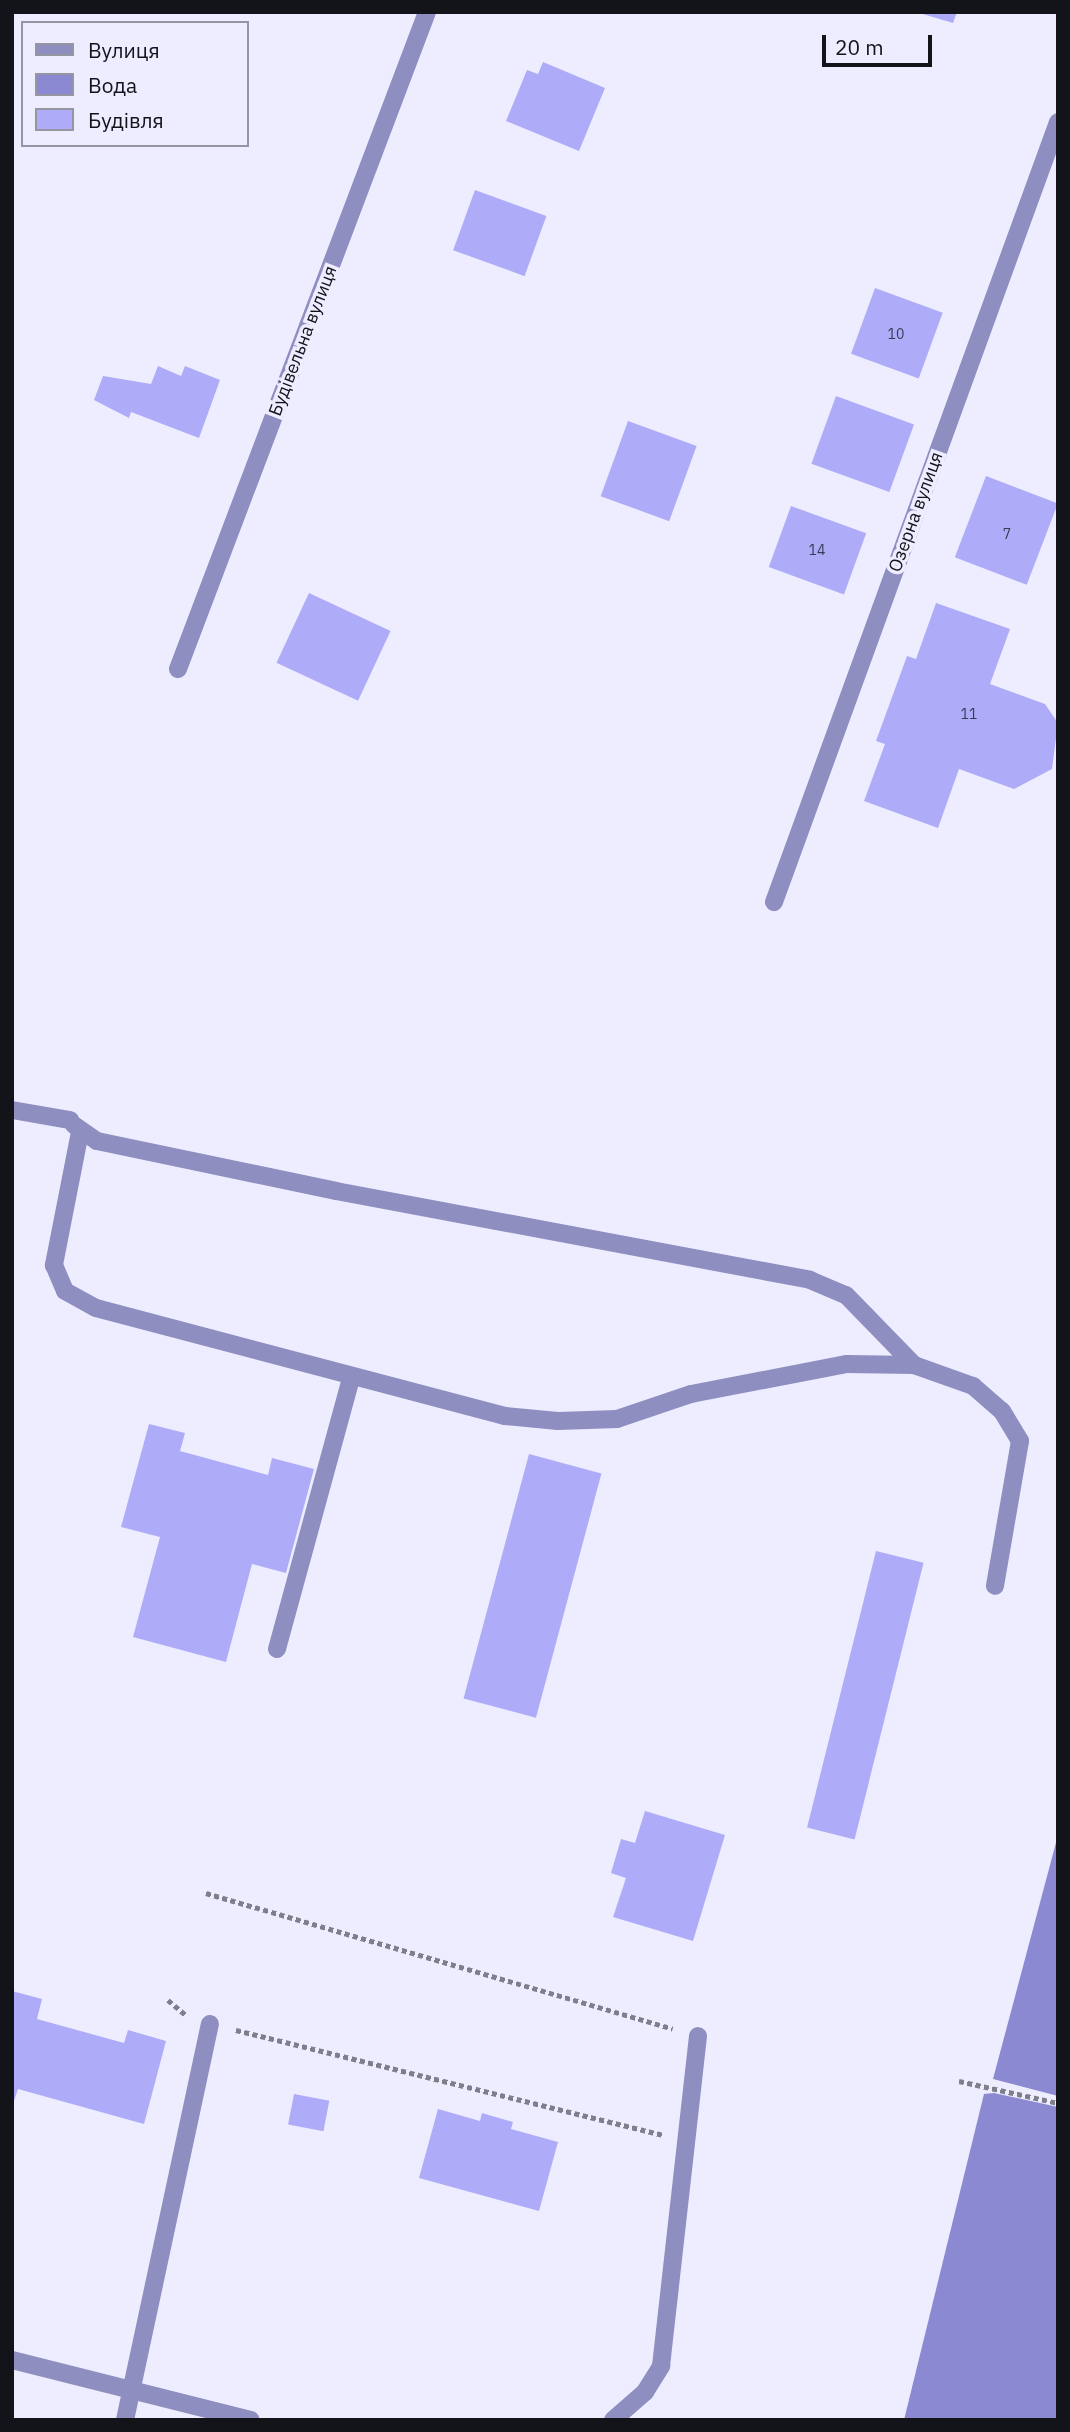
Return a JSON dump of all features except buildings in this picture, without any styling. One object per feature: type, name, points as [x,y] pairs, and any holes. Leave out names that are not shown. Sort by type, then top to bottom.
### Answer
[{"type":"street","name":"Будівельна вулиця","points":[[177,669],[427,12]]},
{"type":"street","name":"Озерна вулиця","points":[[774,902],[1058,122]]},
{"type":"street","points":[[12,1110],[75,1126],[97,1141],[336,1191],[797,1276],[846,1296],[915,1365]]},
{"type":"street","points":[[75,1126],[54,1265],[65,1291],[96,1308],[351,1378],[505,1416],[558,1421],[617,1419],[691,1394],[803,1370],[847,1364],[915,1365],[973,1386],[1002,1411],[1020,1441],[995,1586]]},
{"type":"street","points":[[277,1649],[351,1378]]},
{"type":"street","points":[[125,2420],[209,2024]]},
{"type":"street","points":[[613,2420],[645,2392],[661,2366],[698,2036]]},
{"type":"street","points":[[12,2360],[251,2420]]},
{"type":"path","points":[[206,1893],[698,2036]]},
{"type":"path","points":[[167,2000],[179,2013],[209,2024],[687,2141]]},
{"type":"path","points":[[959,2081],[1058,2103]]},
{"type":"water","points":[[1058,1835],[1058,2096],[993,2079]]},
{"type":"water","points":[[994,2093],[1058,2107],[1058,2420],[904,2420],[984,2094]]}]
